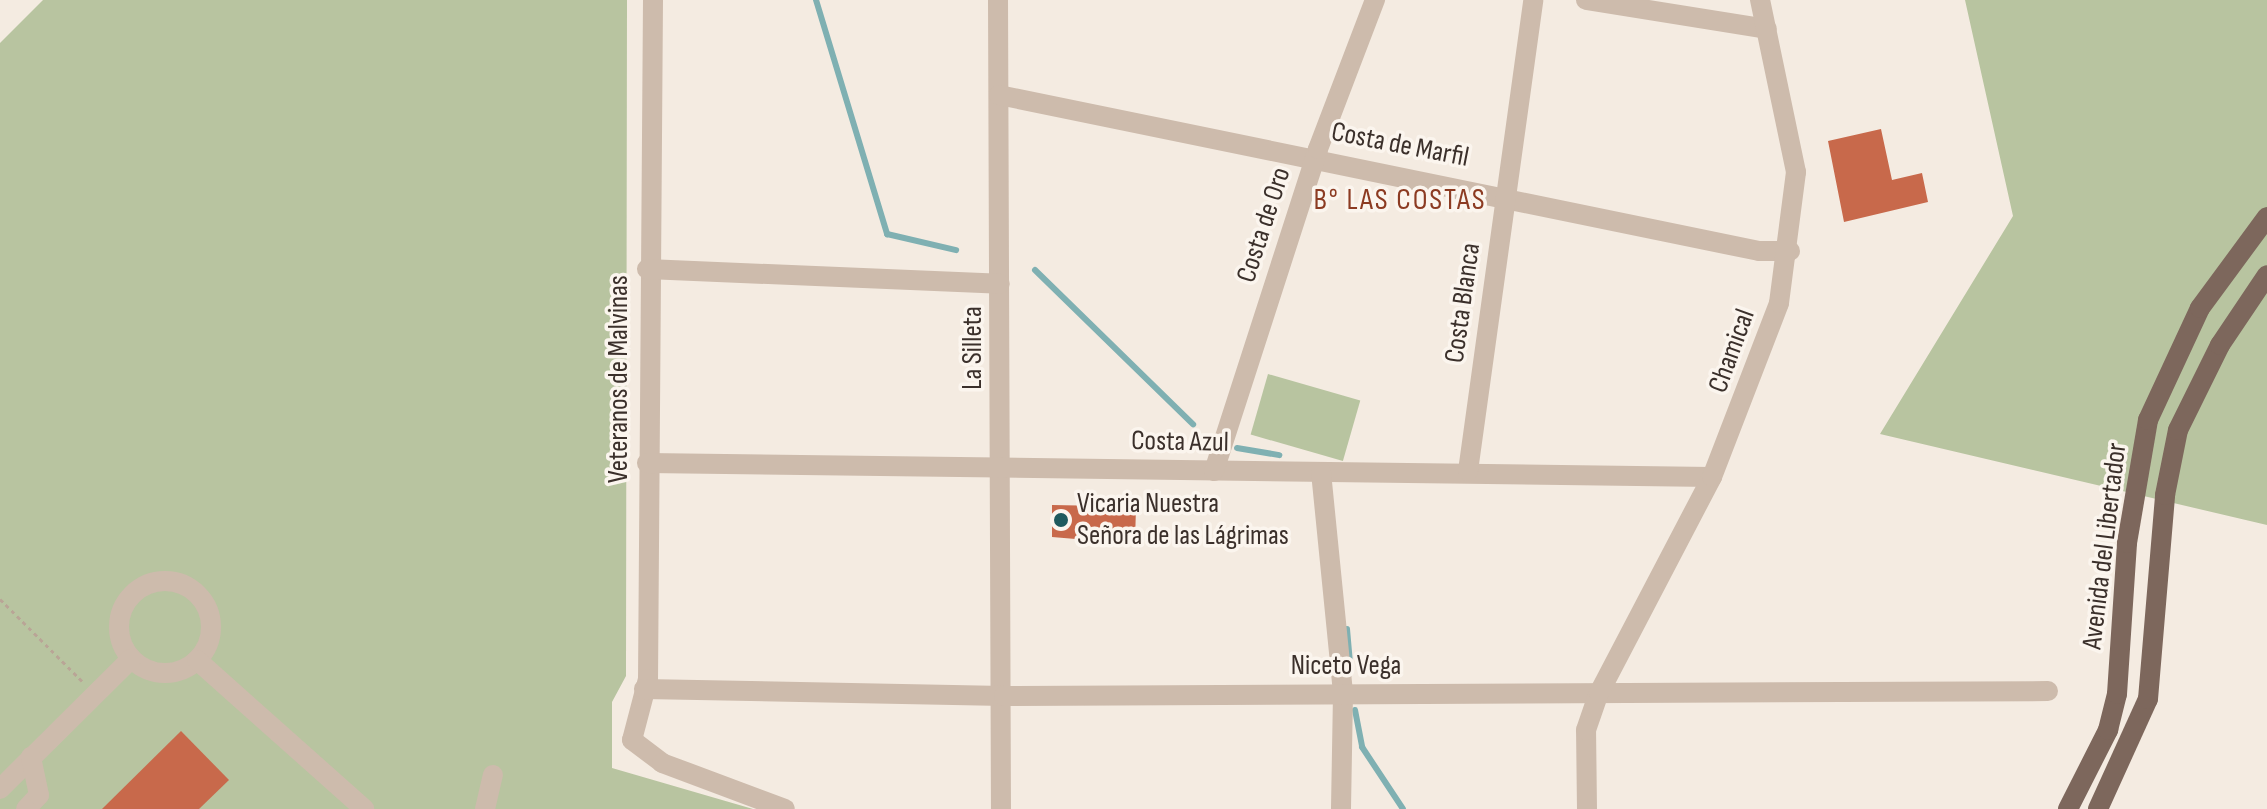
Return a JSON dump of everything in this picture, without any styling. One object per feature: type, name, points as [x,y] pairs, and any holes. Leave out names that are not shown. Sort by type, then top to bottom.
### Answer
[{"type":"main road","name":"Avenida del Libertador","points":[[2068,809],[2108,730],[2117,694],[2127,543],[2148,420],[2200,308],[2267,217]]},
{"type":"main road","name":"Avenida del Libertador","points":[[2098,809],[2148,699],[2165,495],[2178,430],[2220,345],[2267,275]]},
{"type":"street","name":"Veteranos de Malvinas","points":[[653,0],[647,269],[644,689],[632,740],[641,752],[785,809]]},
{"type":"street","name":"La Silleta","points":[[998,0],[1004,696],[1001,809]]},
{"type":"street","name":"Costa de Oro","points":[[1214,471],[1315,157],[1375,0]]},
{"type":"street","name":"Costa Blanca","points":[[1468,471],[1533,0]]},
{"type":"street","points":[[1586,0],[1767,29]]},
{"type":"street","name":"Chamical","points":[[1587,809],[1586,730],[1599,693],[1712,477],[1779,303],[1790,251],[1792,136],[1760,0]]},
{"type":"street","name":"Costa de Marfil","points":[[999,95],[1505,195],[1759,251],[1790,251]]},
{"type":"street","points":[[647,269],[1000,284]]},
{"type":"street","name":"Costa Azul","points":[[647,463],[1214,471],[1468,471],[1712,477]]},
{"type":"street","points":[[1321,472],[1343,694],[1341,809]]},
{"type":"street","points":[[166,580],[195,590],[211,617],[197,660],[157,673],[131,659],[120,616],[137,589],[166,580]]},
{"type":"street","points":[[0,789],[131,659]]},
{"type":"street","points":[[197,660],[364,809]]},
{"type":"street","name":"Niceto Vega","points":[[644,689],[1004,696],[2048,691]]},
{"type":"street","points":[[26,809],[39,795],[31,757]]},
{"type":"street","points":[[485,809],[493,775]]},
{"type":"path","points":[[0,599],[95,694]]},
{"type":"green space","points":[[43,0],[627,0],[626,676],[612,702],[612,768],[753,809],[0,809],[0,43]]},
{"type":"green space","points":[[1965,0],[2267,0],[2267,525],[1880,434],[2013,216]]},
{"type":"green space","points":[[1268,374],[1360,400],[1343,461],[1251,435]]},
{"type":"building","points":[[1881,129],[1892,180],[1922,173],[1928,202],[1844,222],[1828,141]]},
{"type":"building","points":[[1105,497],[1128,497],[1128,506],[1136,506],[1135,544],[1052,537],[1052,505],[1105,506]]},
{"type":"building","points":[[181,731],[229,780],[199,809],[102,809]]},
{"type":"waterway","points":[[816,0],[887,234],[956,250]]},
{"type":"waterway","points":[[1035,270],[1193,424]]},
{"type":"waterway","points":[[1237,448],[1279,455]]},
{"type":"waterway","points":[[1347,629],[1350,665]]},
{"type":"waterway","points":[[1355,710],[1362,747],[1403,809]]},
{"type":"place","name":"Vicaria Nuestra Señora de las Lágrimas","points":[[1061,520]]},
{"type":"district","name":"B° LAS COSTAS","points":[[1400,200]]}]
